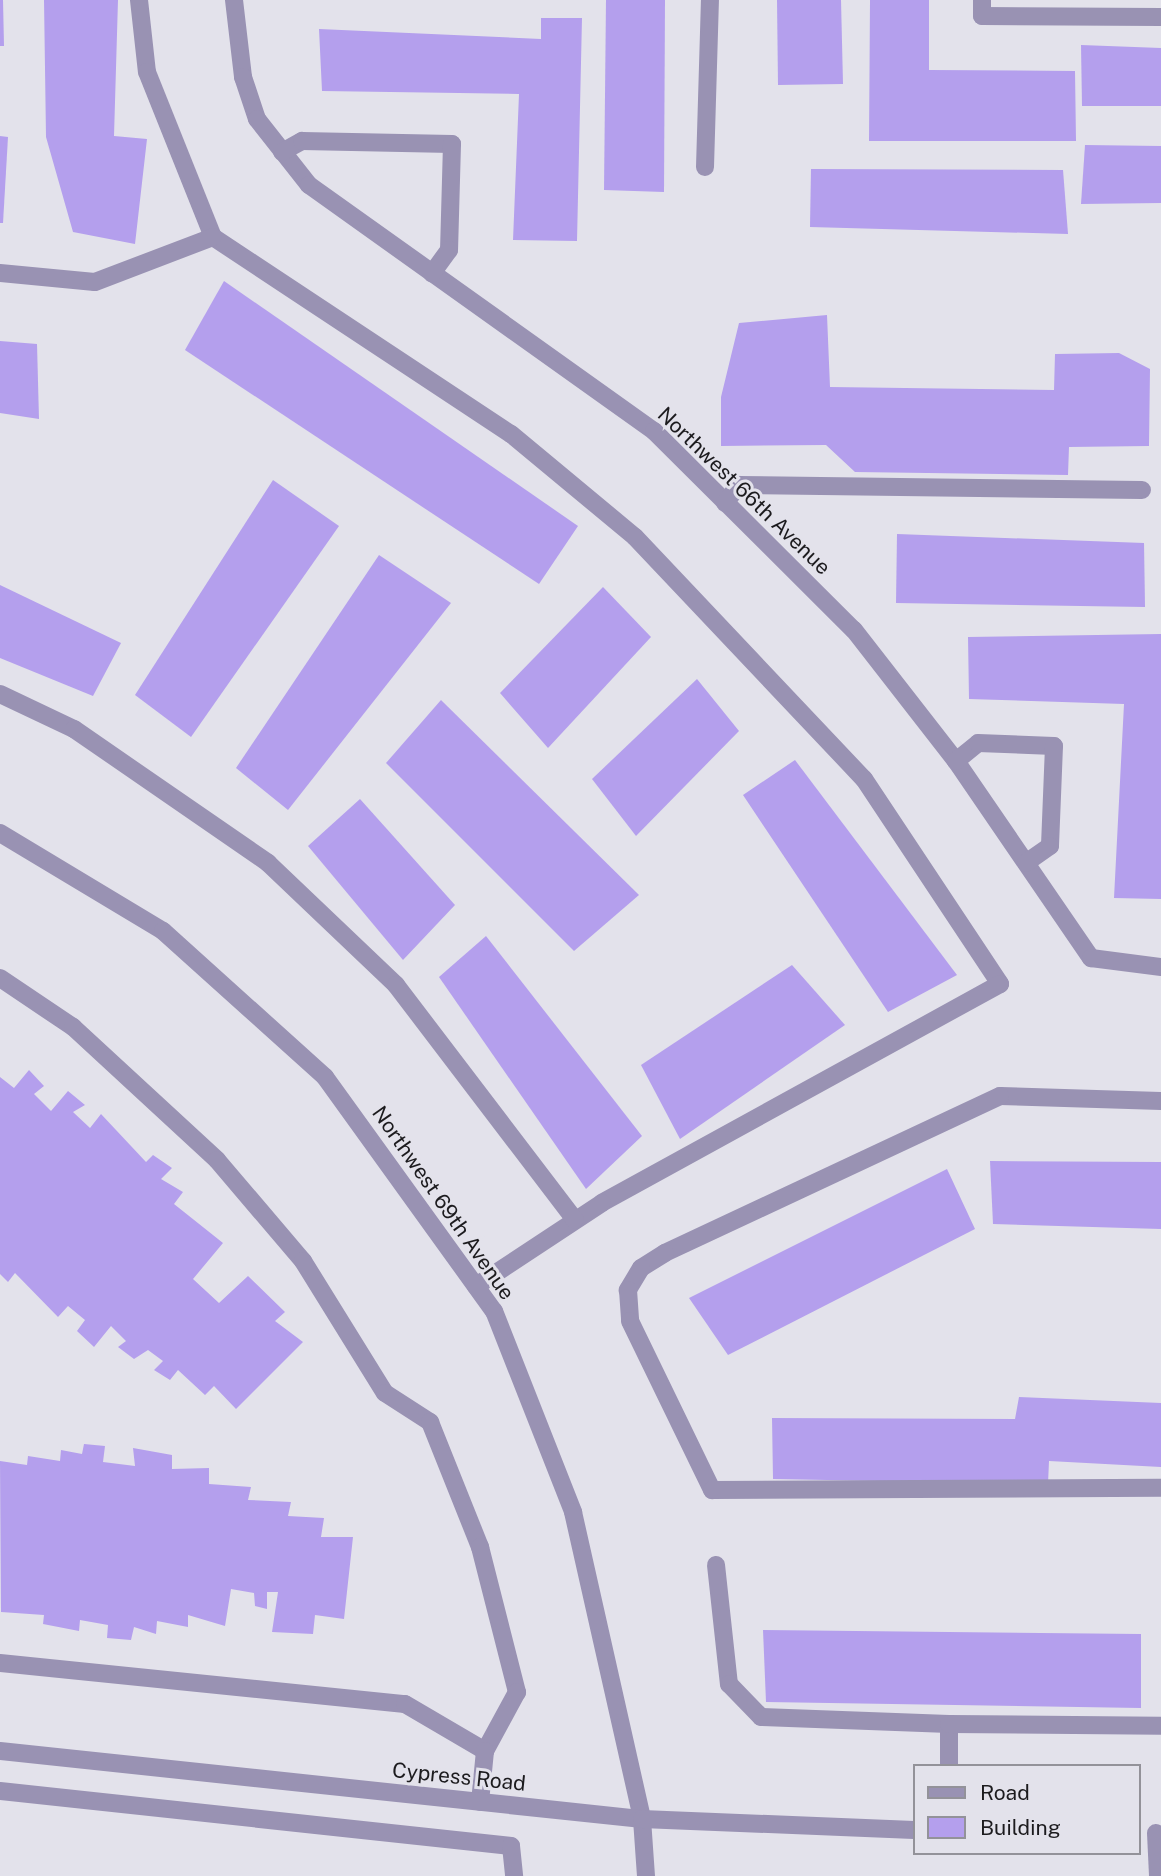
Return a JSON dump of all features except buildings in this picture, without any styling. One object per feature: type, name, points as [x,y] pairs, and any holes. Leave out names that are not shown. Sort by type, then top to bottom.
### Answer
[{"type":"street","points":[[139,0],[147,72],[213,237],[511,434],[635,537],[864,779],[1000,984],[575,1220],[476,1286]]},
{"type":"street","name":"Northwest 66th Avenue","points":[[234,0],[243,77],[257,119],[309,186],[654,431],[854,630],[956,761],[1091,958],[1161,967]]},
{"type":"street","points":[[705,167],[710,0]]},
{"type":"street","points":[[982,0],[982,16],[1161,17]]},
{"type":"street","points":[[282,152],[302,141],[452,144],[449,250],[432,273]]},
{"type":"street","points":[[0,273],[95,282],[213,237]]},
{"type":"street","points":[[725,503],[739,485],[1142,490]]},
{"type":"street","points":[[0,694],[74,729],[268,863],[396,985],[575,1220]]},
{"type":"street","points":[[956,761],[978,743],[1054,746],[1050,846],[1026,863]]},
{"type":"street","name":"Northwest 69th Avenue","points":[[0,833],[163,931],[325,1077],[494,1311],[573,1512],[642,1819],[646,1876]]},
{"type":"street","points":[[0,978],[73,1027],[217,1160],[303,1261],[385,1393],[430,1422],[480,1547],[517,1692],[485,1751],[480,1802]]},
{"type":"street","points":[[1161,1101],[1000,1096],[665,1253],[641,1268],[628,1290],[630,1321],[712,1490],[1161,1489]]},
{"type":"street","points":[[716,1565],[729,1684],[761,1717],[949,1724],[1161,1726]]},
{"type":"street","points":[[0,1663],[405,1704],[485,1751]]},
{"type":"street","points":[[949,1724],[949,1764]]},
{"type":"street","name":"Cypress Road","points":[[0,1751],[642,1819],[912,1830]]},
{"type":"street","points":[[0,1791],[512,1846],[514,1876]]},
{"type":"street","points":[[1152,1833],[1158,1876]]}]
